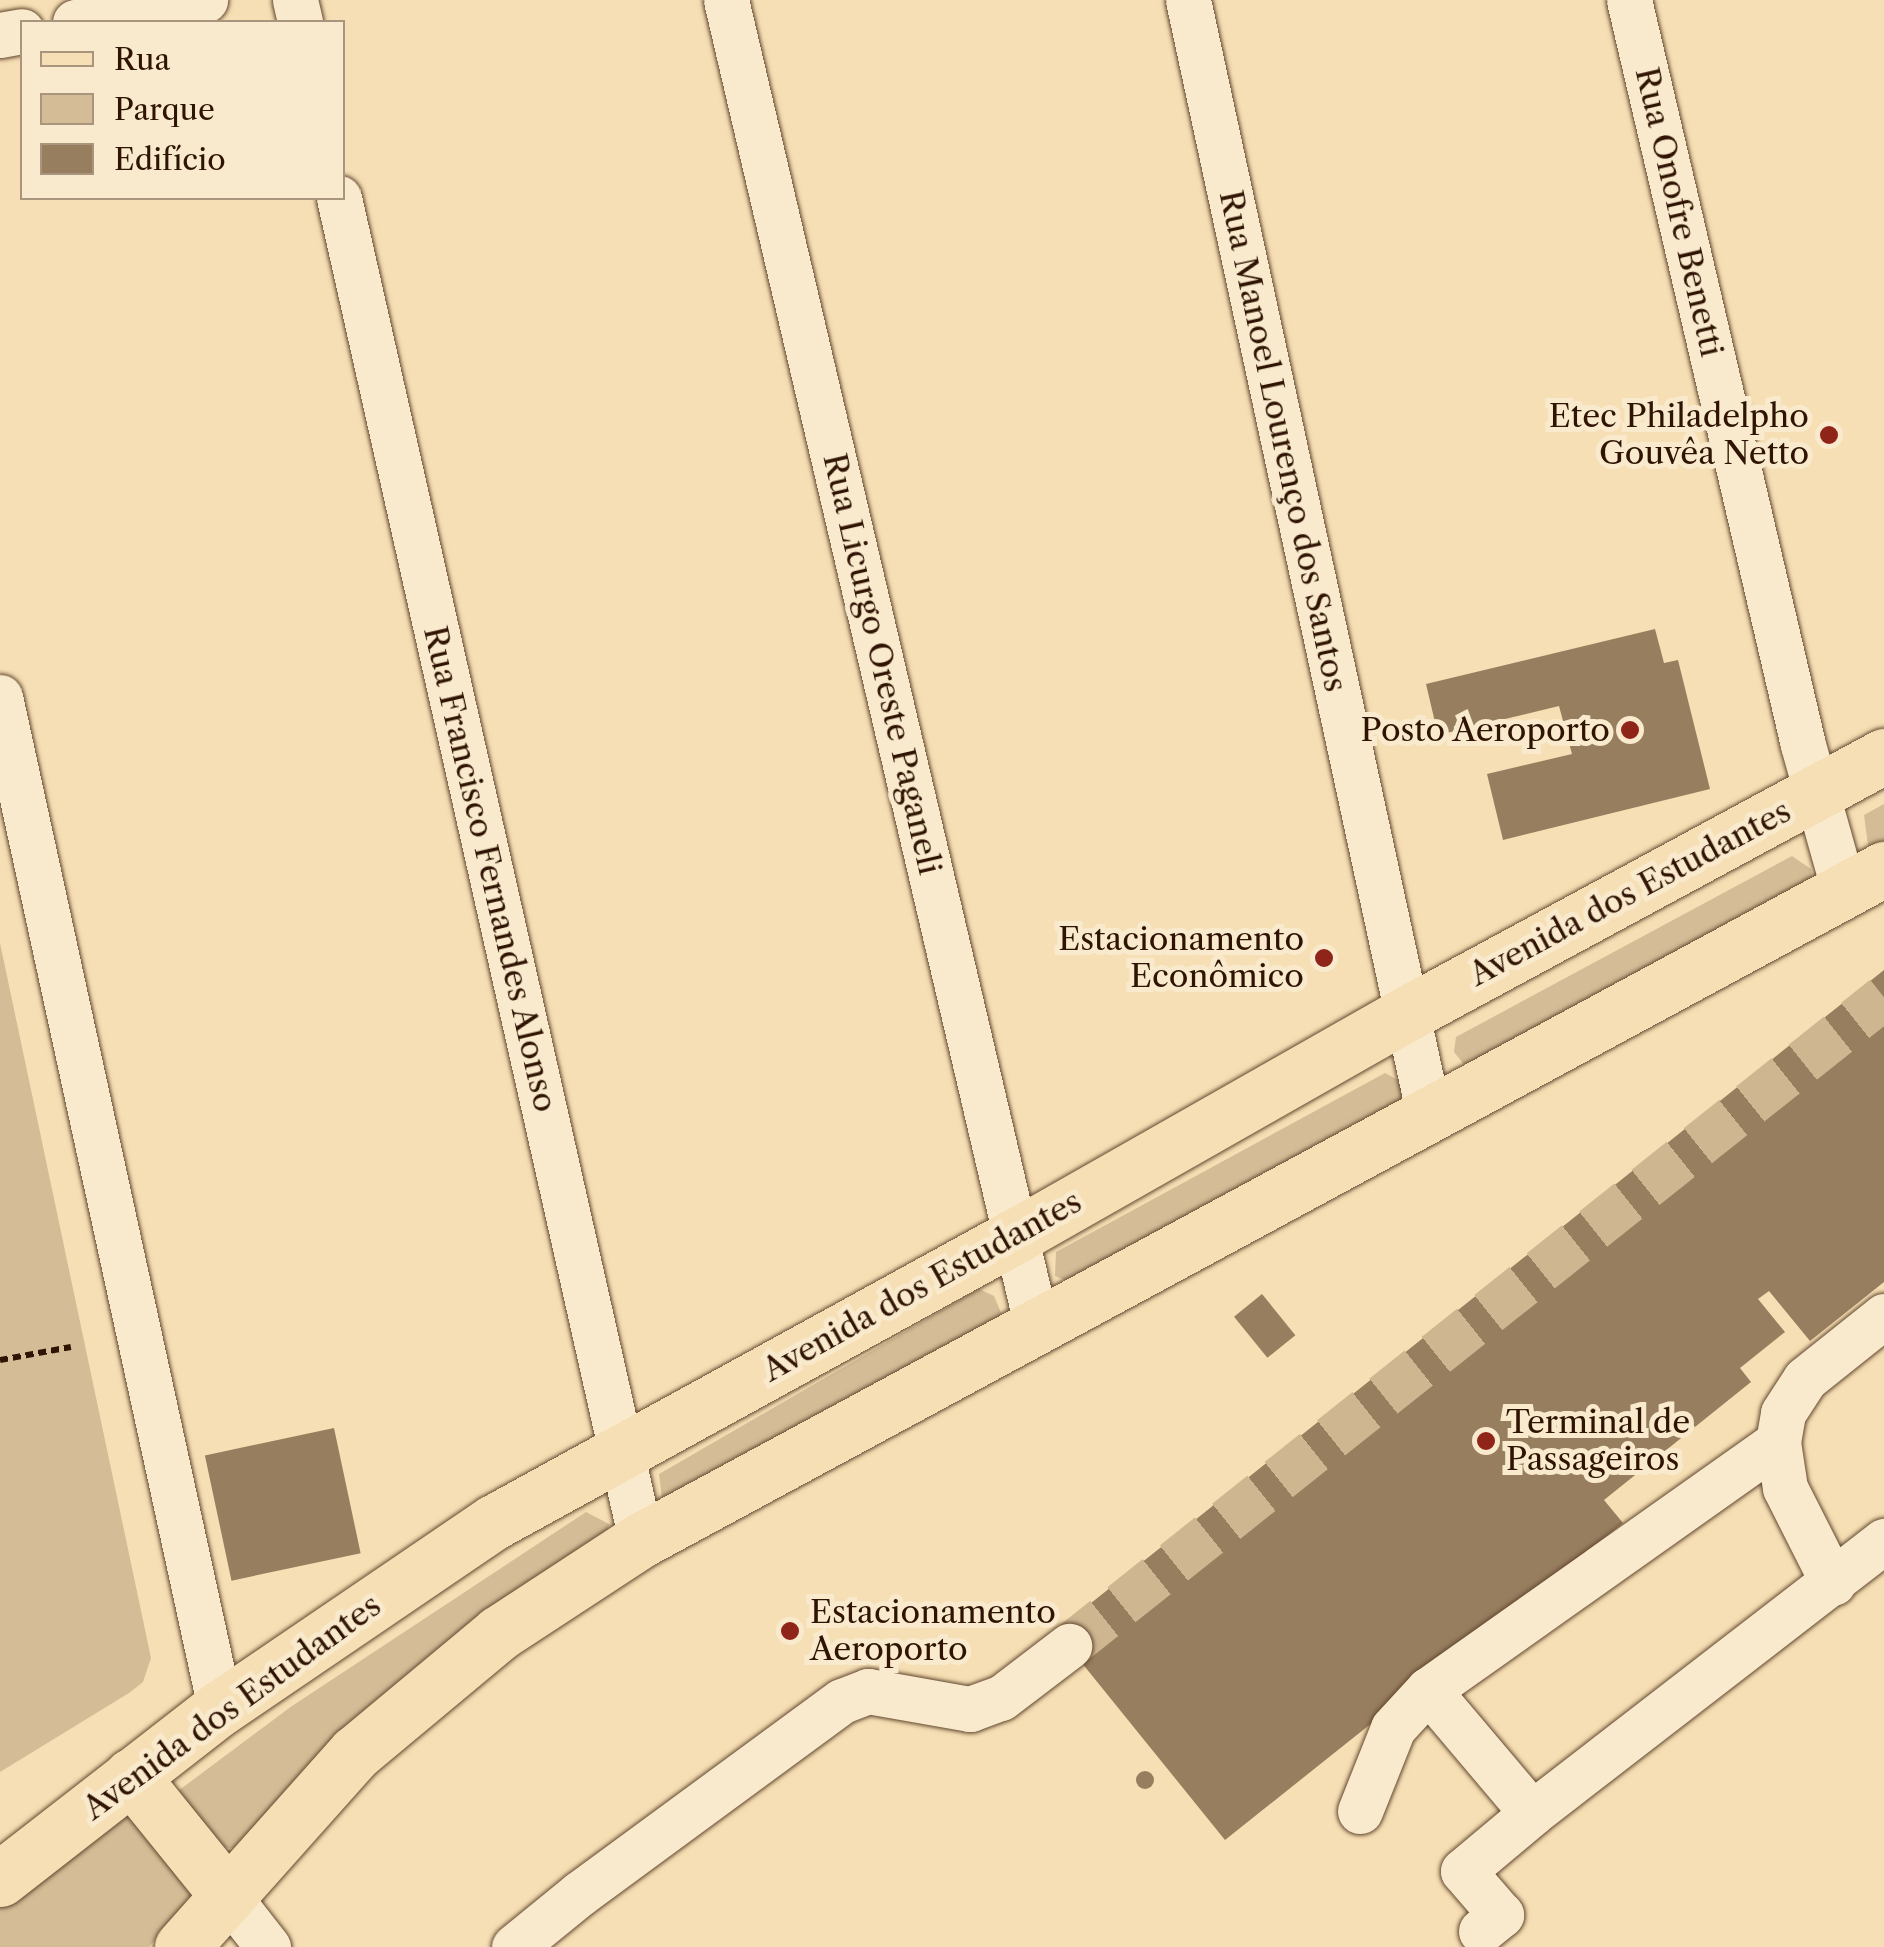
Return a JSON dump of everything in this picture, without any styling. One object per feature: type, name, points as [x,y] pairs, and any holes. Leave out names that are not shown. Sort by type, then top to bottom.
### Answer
[{"type":"main road","name":"Avenida dos Estudantes","points":[[0,1879],[220,1708],[494,1522],[1017,1235],[1408,1013],[1884,756]]},
{"type":"main road","points":[[182,1947],[355,1753],[499,1632],[641,1540],[1864,880]]},
{"type":"main road","points":[[130,1776],[228,1896]]},
{"type":"street","points":[[86,20],[206,0]]},
{"type":"street","name":"Rua Licurgo Oreste Paganeli","points":[[726,0],[1037,1328]]},
{"type":"street","name":"Rua Manoel Lourenço dos Santos","points":[[1188,0],[1429,1116]]},
{"type":"street","name":"Rua Onofre Benetti","points":[[1629,0],[1816,793],[1864,880]]},
{"type":"street","name":"Rua Francisco Fernandes Alonso","points":[[339,200],[641,1540]]},
{"type":"street","points":[[0,697],[220,1708]]},
{"type":"street","points":[[1833,1582],[1784,1488],[1778,1442],[1783,1413],[1805,1379],[1884,1316]]},
{"type":"street","points":[[1360,1811],[1393,1728],[1428,1690],[1778,1442]]},
{"type":"street","points":[[1481,1931],[1501,1915],[1463,1871],[1532,1813],[1884,1541]]},
{"type":"street","points":[[514,1947],[578,1894],[842,1702],[868,1691],[970,1708],[1001,1698],[1069,1646]]},
{"type":"street","points":[[1428,1690],[1532,1813]]},
{"type":"street","points":[[228,1896],[268,1947]]},
{"type":"path","points":[[0,1360],[71,1347]]},
{"type":"green space","points":[[1884,804],[1884,852],[1868,845],[1864,815]]},
{"type":"green space","points":[[1792,856],[1811,869],[1814,889],[1466,1067],[1454,1052],[1456,1037]]},
{"type":"green space","points":[[0,943],[151,1658],[143,1682],[129,1693],[0,1772]]},
{"type":"green space","points":[[1385,1073],[1398,1080],[1404,1094],[1398,1111],[1071,1283],[1055,1276],[1056,1252]]},
{"type":"green space","points":[[979,1289],[994,1296],[1002,1315],[662,1498],[659,1474]]},
{"type":"green space","points":[[586,1512],[609,1524],[607,1540],[234,1848],[212,1847],[178,1791],[292,1706]]},
{"type":"green space","points":[[128,1804],[195,1890],[149,1947],[0,1947],[0,1905]]},
{"type":"building","name":"Posto Aeroporto","points":[[1655,629],[1664,663],[1678,660],[1710,789],[1503,840],[1487,774],[1572,754],[1559,706],[1438,735],[1426,684]]},
{"type":"building","name":"Terminal de Passageiros","points":[[1884,970],[1884,1282],[1810,1341],[1769,1291],[1758,1299],[1785,1332],[1740,1368],[1751,1382],[1604,1500],[1623,1523],[1225,1840],[1056,1631]]},
{"type":"building","points":[[1262,1294],[1295,1335],[1267,1358],[1234,1317]]},
{"type":"building","points":[[334,1428],[361,1553],[231,1581],[205,1455]]},
{"type":"building","points":[[1145,1771],[1154,1780],[1145,1789],[1136,1780]]},
{"type":"tunnel","points":[[1069,1646],[1884,997]]},
{"type":"place","name":"Etec Philadelpho Gouvêa Netto","points":[[1829,435]]},
{"type":"place","name":"Posto Aeroporto","points":[[1630,730]]},
{"type":"place","name":"Estacionamento Econômico","points":[[1324,958]]},
{"type":"place","name":"Terminal de Passageiros","points":[[1486,1441]]},
{"type":"place","name":"Estacionamento Aeroporto","points":[[790,1631]]}]
